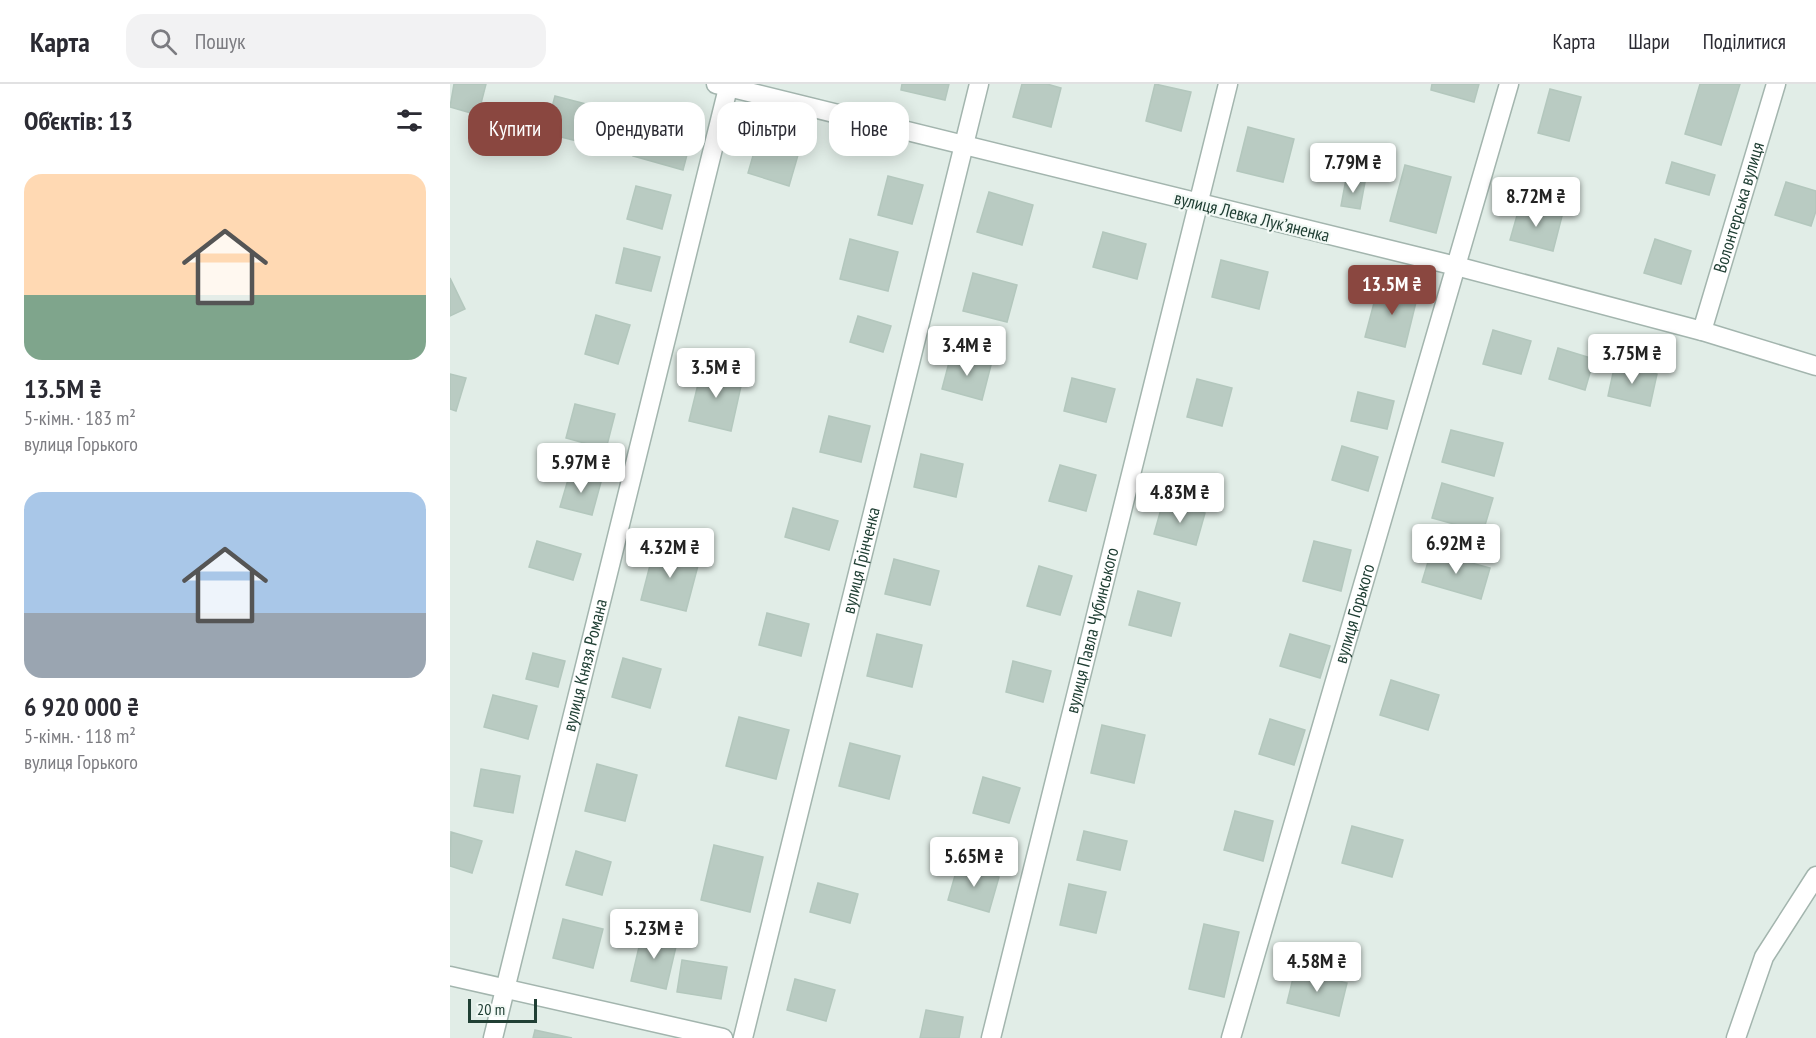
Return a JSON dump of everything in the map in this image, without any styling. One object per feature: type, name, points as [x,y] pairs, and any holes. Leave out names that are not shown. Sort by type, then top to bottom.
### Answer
[{"type":"street","name":"вулиця Грінченка","points":[[743,1038],[979,84]]},
{"type":"street","name":"вулиця Павла Чубинського","points":[[991,1038],[1228,84]]},
{"type":"street","name":"вулиця Горького","points":[[1231,1038],[1509,84]]},
{"type":"street","name":"Волонтерська вулиця","points":[[1702,331],[1776,84]]},
{"type":"street","name":"вулиця Левка Лукʼяненка","points":[[724,85],[1197,204],[1456,266],[1702,331],[1816,366]]},
{"type":"street","name":"вулиця Князя Романа","points":[[493,1038],[724,85]]},
{"type":"street","points":[[1736,1038],[1764,957],[1816,876]]},
{"type":"street","points":[[450,976],[503,990],[723,1038]]},
{"type":"building","points":[[454,84],[486,84],[481,102],[468,102],[468,112],[450,107]]},
{"type":"building","points":[[902,84],[949,84],[945,100],[901,90]]},
{"type":"building","points":[[1022,84],[1047,84],[1061,88],[1051,127],[1013,117]]},
{"type":"building","points":[[1155,84],[1191,92],[1181,131],[1146,121]]},
{"type":"building","points":[[1432,84],[1479,84],[1474,102],[1431,90]]},
{"type":"building","points":[[1700,84],[1740,84],[1721,145],[1685,134]]},
{"type":"building","points":[[1550,89],[1581,97],[1569,141],[1538,133]]},
{"type":"building","points":[[555,96],[578,102],[574,102],[574,140],[562,137],[562,102],[553,102]]},
{"type":"building","points":[[1248,127],[1294,139],[1283,182],[1237,171]]},
{"type":"building","points":[[633,156],[687,156],[683,170]]},
{"type":"building","points":[[753,156],[798,156],[789,186],[748,173]]},
{"type":"building","points":[[1672,162],[1715,175],[1709,195],[1666,183]]},
{"type":"building","points":[[1405,165],[1451,177],[1436,233],[1390,221]]},
{"type":"building","points":[[888,176],[923,185],[912,224],[878,215]]},
{"type":"building","points":[[1346,179],[1365,182],[1360,209],[1341,206]]},
{"type":"building","points":[[1786,182],[1816,191],[1816,211],[1811,226],[1775,215]]},
{"type":"building","points":[[636,186],[671,195],[662,229],[627,219]]},
{"type":"building","points":[[989,192],[1033,205],[1022,245],[977,232]]},
{"type":"building","points":[[1520,205],[1562,216],[1553,251],[1510,240]]},
{"type":"building","points":[[1103,232],[1146,244],[1137,279],[1093,267]]},
{"type":"building","points":[[850,239],[898,252],[888,291],[840,279]]},
{"type":"building","points":[[1655,239],[1691,251],[1681,284],[1644,273]]},
{"type":"building","points":[[624,248],[660,257],[651,291],[616,283]]},
{"type":"building","points":[[1221,260],[1268,272],[1259,309],[1212,297]]},
{"type":"building","points":[[973,273],[1017,285],[1007,322],[963,311]]},
{"type":"building","points":[[450,278],[465,309],[450,316]]},
{"type":"building","points":[[1379,284],[1418,294],[1405,347],[1365,337]]},
{"type":"building","points":[[596,315],[630,325],[618,364],[585,354]]},
{"type":"building","points":[[858,316],[891,326],[883,352],[850,342]]},
{"type":"building","points":[[1493,330],[1531,341],[1521,374],[1483,364]]},
{"type":"building","points":[[1558,348],[1594,359],[1585,390],[1549,379]]},
{"type":"building","points":[[951,355],[991,365],[982,400],[942,389]]},
{"type":"building","points":[[1615,364],[1657,374],[1650,406],[1608,396]]},
{"type":"building","points":[[702,368],[743,377],[731,431],[689,421]]},
{"type":"building","points":[[450,374],[466,378],[456,411],[450,409]]},
{"type":"building","points":[[1072,378],[1115,389],[1106,422],[1064,411]]},
{"type":"building","points":[[1197,379],[1232,388],[1222,426],[1187,417]]},
{"type":"building","points":[[1358,392],[1394,401],[1387,429],[1351,421]]},
{"type":"building","points":[[575,404],[615,414],[606,449],[566,438]]},
{"type":"building","points":[[829,416],[870,426],[861,462],[820,452]]},
{"type":"building","points":[[1451,430],[1503,443],[1494,476],[1442,462]]},
{"type":"building","points":[[1342,446],[1378,457],[1368,491],[1332,480]]},
{"type":"building","points":[[921,454],[963,464],[956,497],[914,487]]},
{"type":"building","points":[[1060,465],[1096,475],[1086,511],[1049,501]]},
{"type":"building","points":[[570,473],[601,482],[592,515],[560,507]]},
{"type":"building","points":[[1442,483],[1493,498],[1483,532],[1432,518]]},
{"type":"building","points":[[1163,502],[1205,513],[1196,545],[1154,534]]},
{"type":"building","points":[[793,508],[838,521],[829,550],[785,537]]},
{"type":"building","points":[[537,541],[581,554],[573,580],[529,567]]},
{"type":"building","points":[[1314,541],[1351,550],[1341,591],[1303,581]]},
{"type":"building","points":[[655,546],[700,558],[686,611],[641,600]]},
{"type":"building","points":[[1431,552],[1490,568],[1481,599],[1422,582]]},
{"type":"building","points":[[894,559],[939,571],[930,605],[885,594]]},
{"type":"building","points":[[1039,566],[1072,576],[1060,615],[1027,606]]},
{"type":"building","points":[[1138,591],[1180,603],[1171,636],[1129,625]]},
{"type":"building","points":[[767,613],[809,624],[801,656],[759,645]]},
{"type":"building","points":[[877,634],[922,645],[912,687],[867,676]]},
{"type":"building","points":[[1290,634],[1330,646],[1320,678],[1280,666]]},
{"type":"building","points":[[533,653],[565,661],[558,687],[526,679]]},
{"type":"building","points":[[623,658],[661,669],[650,708],[612,697]]},
{"type":"building","points":[[1013,661],[1051,671],[1043,702],[1006,692]]},
{"type":"building","points":[[1391,680],[1439,695],[1428,730],[1380,715]]},
{"type":"building","points":[[493,695],[537,706],[528,739],[484,727]]},
{"type":"building","points":[[739,717],[789,730],[776,779],[726,766]]},
{"type":"building","points":[[1270,719],[1305,730],[1294,765],[1259,754]]},
{"type":"building","points":[[1102,725],[1145,735],[1134,783],[1091,773]]},
{"type":"building","points":[[850,743],[900,756],[889,799],[839,786]]},
{"type":"building","points":[[597,764],[637,775],[625,821],[585,811]]},
{"type":"building","points":[[481,769],[520,776],[513,813],[474,806]]},
{"type":"building","points":[[983,777],[1020,788],[1009,823],[973,813]]},
{"type":"building","points":[[1235,811],[1273,821],[1263,861],[1224,850]]},
{"type":"building","points":[[1352,826],[1403,840],[1392,877],[1342,863]]},
{"type":"building","points":[[1084,831],[1127,841],[1120,870],[1077,860]]},
{"type":"building","points":[[451,832],[482,841],[472,873],[450,866]]},
{"type":"building","points":[[714,845],[763,857],[750,912],[701,900]]},
{"type":"building","points":[[576,851],[611,862],[602,895],[566,885]]},
{"type":"building","points":[[958,865],[999,877],[989,912],[948,900]]},
{"type":"building","points":[[818,883],[858,894],[850,923],[810,912]]},
{"type":"building","points":[[1069,884],[1106,892],[1096,933],[1060,925]]},
{"type":"building","points":[[563,919],[603,929],[593,968],[553,958]]},
{"type":"building","points":[[1204,924],[1239,932],[1224,997],[1189,989]]},
{"type":"building","points":[[643,930],[678,938],[666,989],[631,981]]},
{"type":"building","points":[[682,960],[727,967],[721,999],[677,992]]},
{"type":"building","points":[[1295,970],[1347,983],[1339,1016],[1287,1003]]},
{"type":"building","points":[[795,979],[835,990],[826,1021],[787,1010]]},
{"type":"building","points":[[926,1010],[963,1017],[959,1038],[920,1038]]},
{"type":"building","points":[[535,1030],[572,1038],[533,1038]]}]
